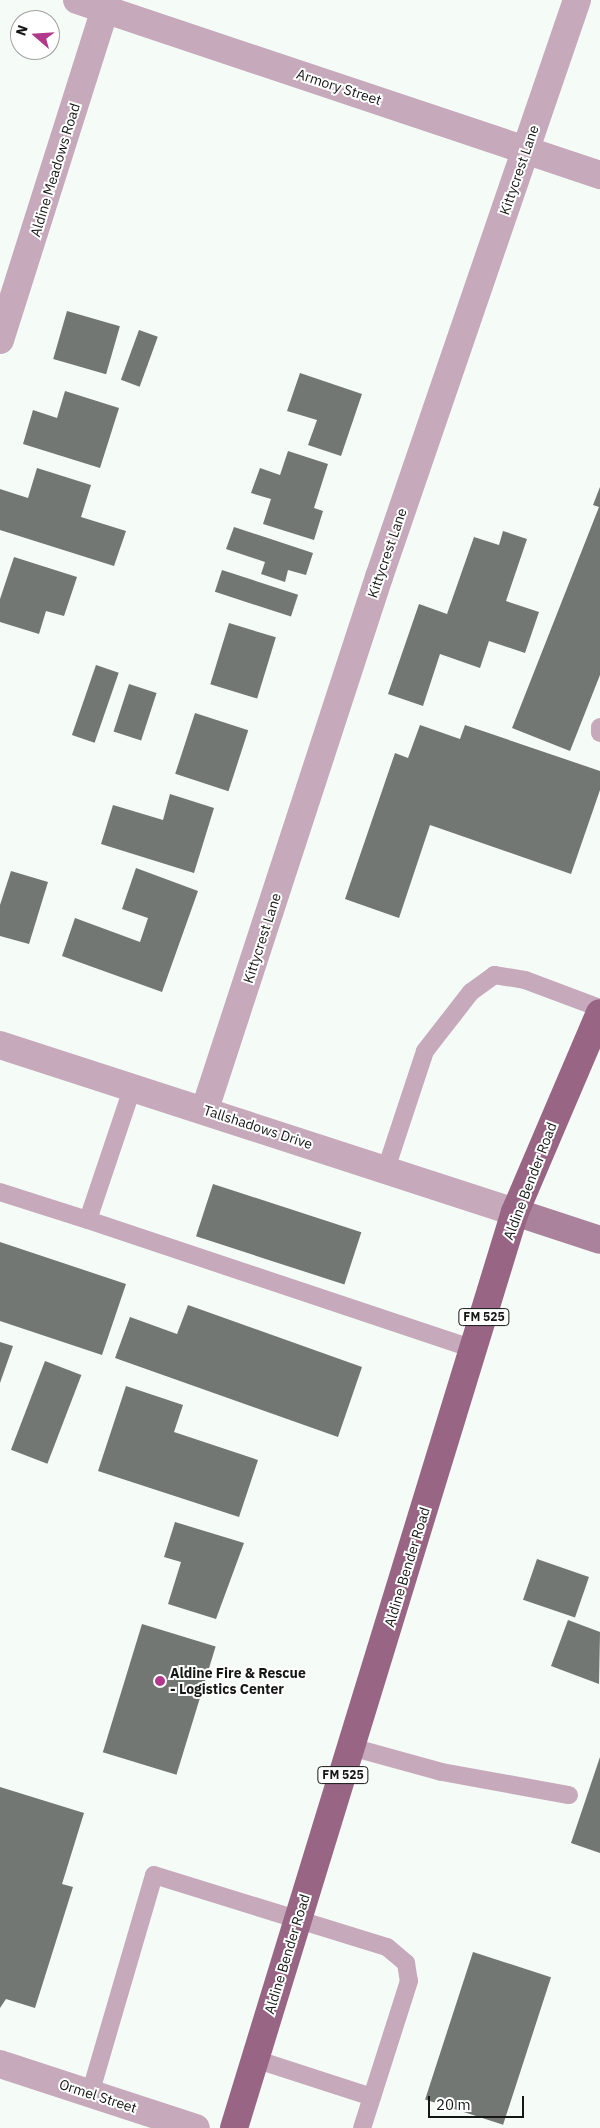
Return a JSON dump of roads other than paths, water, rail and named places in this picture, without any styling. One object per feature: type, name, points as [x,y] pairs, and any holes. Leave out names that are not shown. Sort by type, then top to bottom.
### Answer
[{"type":"main road","name":"Aldine Bender Road","points":[[234,2128],[515,1212],[600,1013]]},
{"type":"street","name":"Armory Street","points":[[77,0],[106,5],[600,175]]},
{"type":"street","name":"Kittycrest Lane","points":[[205,1109],[379,577],[577,0]]},
{"type":"street","name":"Aldine Meadows Road","points":[[0,340],[106,5]]},
{"type":"street","name":"Tallshadows Drive","points":[[0,1045],[205,1109],[515,1212]]},
{"type":"street","points":[[515,1212],[600,1240]]},
{"type":"street","name":"Ormel Street","points":[[0,2064],[196,2128]]},
{"type":"lane","points":[[600,727],[600,733]]},
{"type":"lane","points":[[386,1169],[425,1051],[471,992],[494,975],[525,980],[600,1008]]},
{"type":"lane","points":[[88,1220],[132,1086]]},
{"type":"lane","points":[[0,1192],[474,1349]]},
{"type":"lane","points":[[351,1747],[442,1772],[569,1795]]},
{"type":"lane","points":[[90,2094],[154,1875],[299,1918],[400,1954],[410,1971],[362,2128]]},
{"type":"lane","points":[[255,2059],[372,2096]]},
{"type":"place","name":"Aldine Fire & Rescue - Logistics Center","points":[[160,1681]]}]
